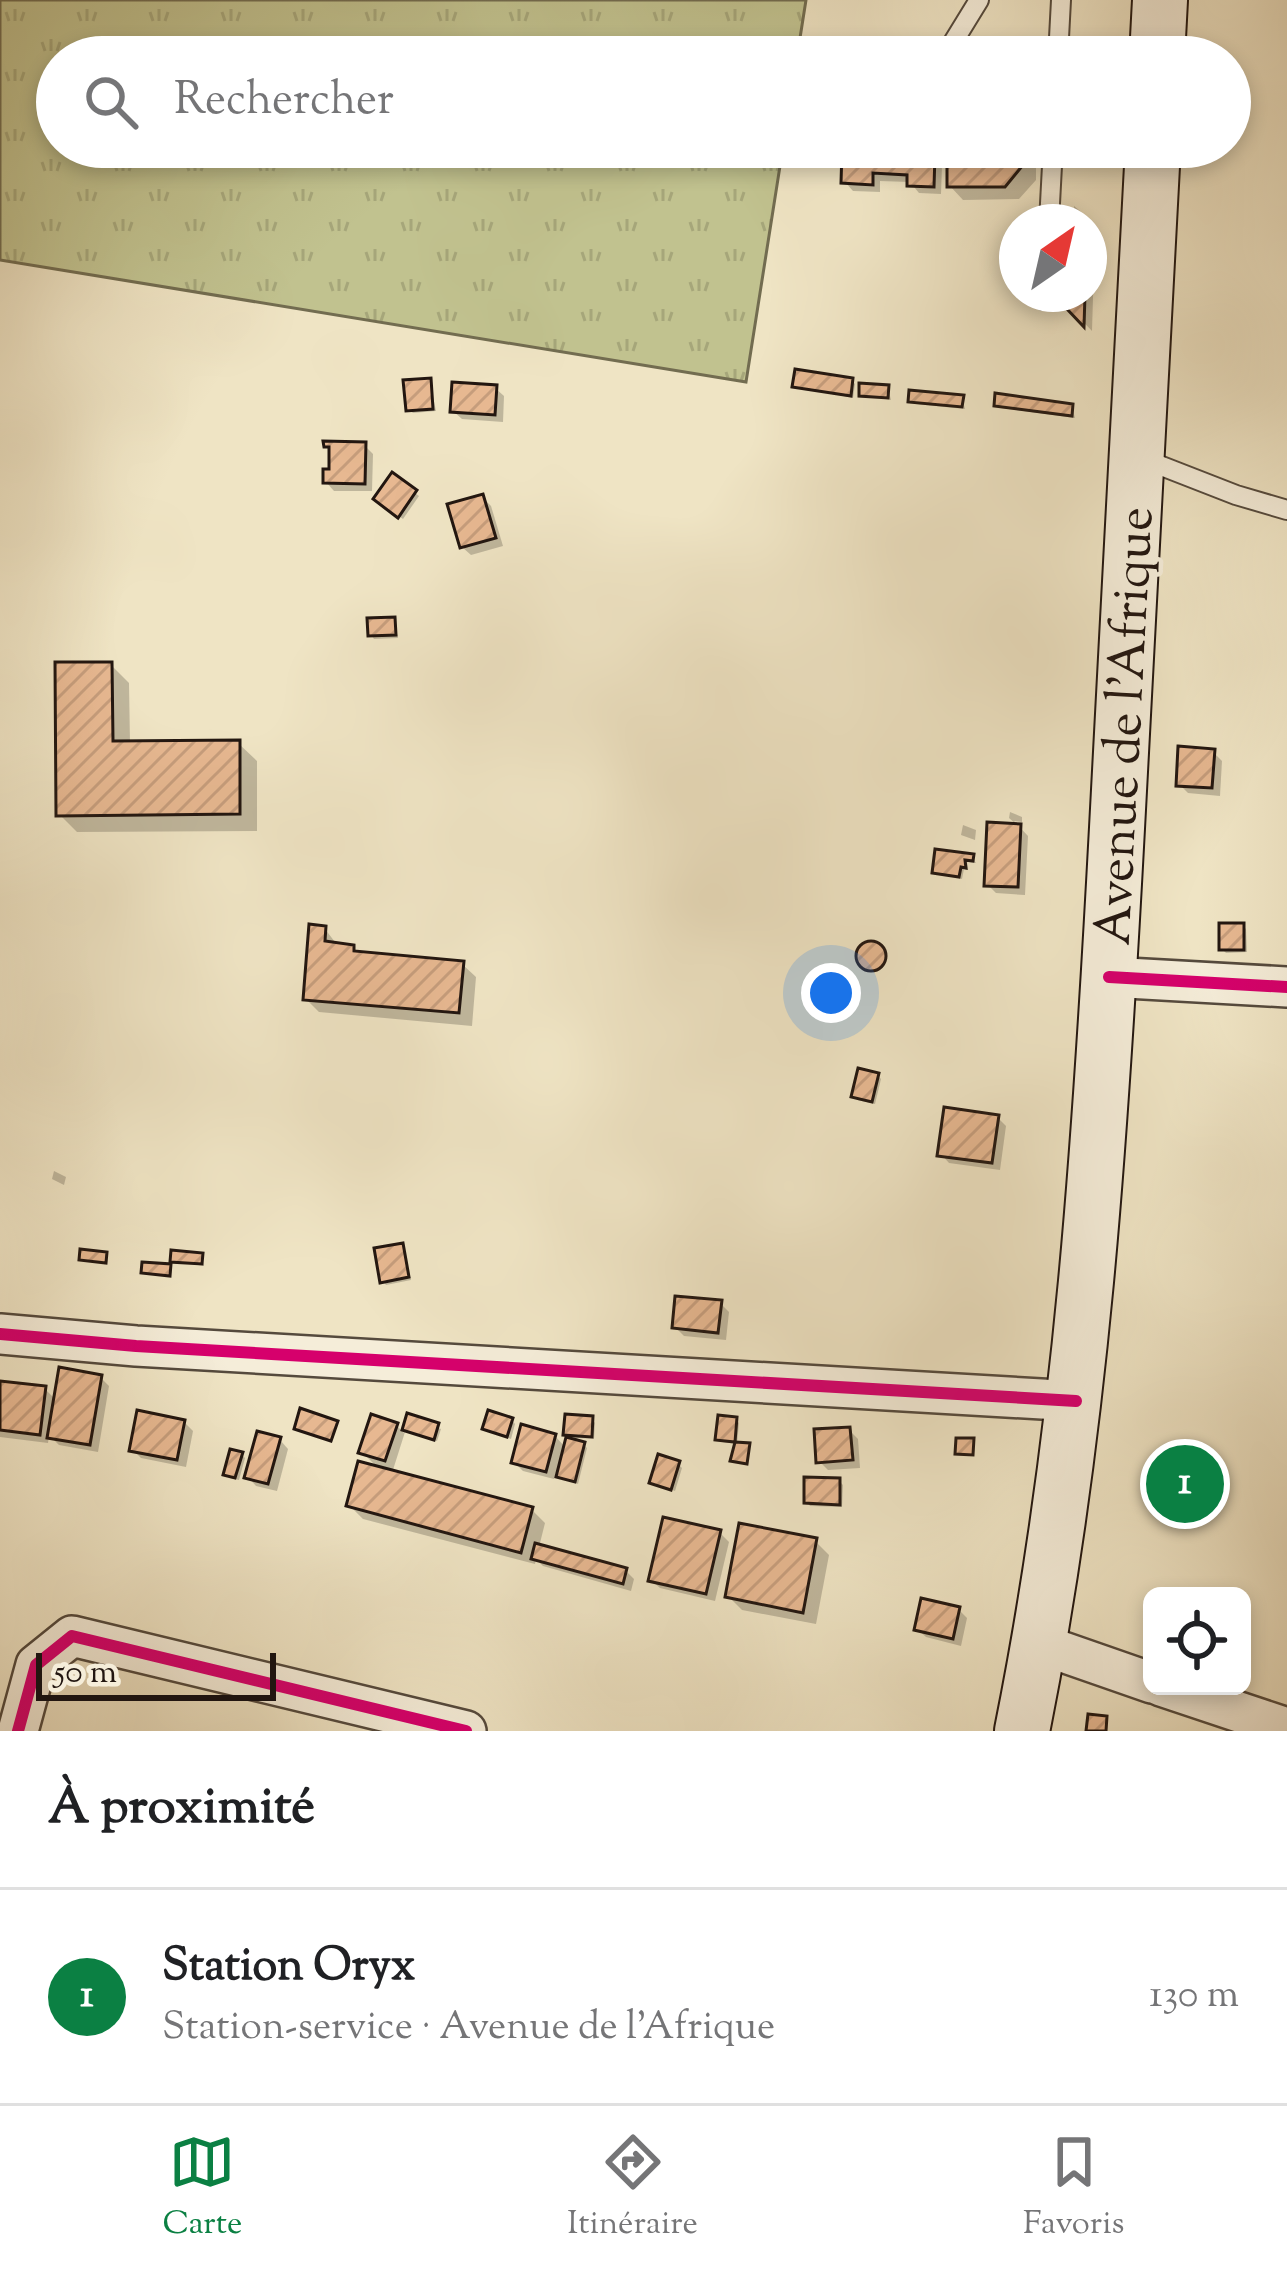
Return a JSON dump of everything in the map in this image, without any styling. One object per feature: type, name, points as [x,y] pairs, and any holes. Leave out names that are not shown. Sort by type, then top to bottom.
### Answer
[{"type":"main road","points":[[1158,36],[1160,0]]},
{"type":"main road","name":"Avenue de l'Afrique","points":[[1022,1731],[1040,1644],[1076,1401],[1109,977],[1152,168]]},
{"type":"street","points":[[1109,977],[1287,987]]},
{"type":"street","points":[[0,1334],[1076,1401]]},
{"type":"street","points":[[18,1731],[36,1665],[72,1636],[466,1731]]},
{"type":"street","points":[[1040,1644],[1143,1680]]},
{"type":"street","points":[[1188,1695],[1287,1728]]},
{"type":"lane","points":[[957,36],[979,0]]},
{"type":"lane","points":[[1059,36],[1061,0]]},
{"type":"lane","points":[[1049,204],[1052,168]]},
{"type":"lane","points":[[1136,456],[1287,510]]},
{"type":"green space","points":[[0,0],[806,0],[800,36],[36,36],[36,168],[780,168],[746,382],[0,260]]},
{"type":"building","points":[[841,168],[935,168],[934,187],[907,186],[907,175],[873,173],[873,185],[841,183]]},
{"type":"building","points":[[947,168],[1021,168],[1005,187],[947,187]]},
{"type":"building","points":[[1070,312],[1084,312],[1084,327]]},
{"type":"building","points":[[795,369],[853,378],[851,396],[792,387]]},
{"type":"building","points":[[431,378],[433,409],[406,411],[403,380]]},
{"type":"building","points":[[452,382],[497,385],[495,415],[450,412]]},
{"type":"building","points":[[859,383],[889,385],[888,398],[859,396]]},
{"type":"building","points":[[909,390],[964,395],[962,407],[908,402]]},
{"type":"building","points":[[995,393],[1073,404],[1072,416],[994,406]]},
{"type":"building","points":[[323,441],[366,442],[365,484],[323,483],[323,469],[329,469],[329,447]]},
{"type":"building","points":[[392,472],[417,490],[398,518],[373,499]]},
{"type":"building","points":[[483,494],[496,538],[460,548],[447,504]]},
{"type":"building","points":[[395,617],[396,635],[368,636],[367,618]]},
{"type":"building","points":[[55,662],[112,662],[113,741],[240,740],[240,814],[56,816]]},
{"type":"building","points":[[1178,746],[1215,749],[1212,788],[1176,786]]},
{"type":"building","points":[[987,822],[1021,824],[1018,887],[984,886]]},
{"type":"building","points":[[935,849],[974,854],[973,861],[965,860],[966,868],[961,867],[959,877],[932,873]]},
{"type":"building","points":[[1219,923],[1244,923],[1244,950],[1219,950]]},
{"type":"building","points":[[309,924],[326,926],[325,941],[354,945],[354,951],[464,961],[459,1013],[303,1000]]},
{"type":"building","points":[[871,941],[886,956],[871,971],[856,956]]},
{"type":"building","points":[[858,1068],[879,1073],[872,1102],[851,1097]]},
{"type":"building","points":[[944,1107],[999,1115],[992,1163],[937,1156]]},
{"type":"building","points":[[403,1243],[409,1277],[380,1283],[374,1248]]},
{"type":"building","points":[[80,1249],[107,1252],[106,1263],[79,1260]]},
{"type":"building","points":[[171,1250],[203,1253],[202,1264],[170,1262]]},
{"type":"building","points":[[142,1262],[171,1264],[170,1276],[141,1273]]},
{"type":"building","points":[[675,1296],[722,1300],[718,1333],[672,1328]]},
{"type":"building","points":[[59,1367],[102,1375],[90,1445],[47,1438]]},
{"type":"building","points":[[0,1381],[46,1386],[40,1435],[0,1430]]},
{"type":"building","points":[[300,1408],[338,1421],[331,1441],[294,1429]]},
{"type":"building","points":[[137,1410],[185,1420],[177,1460],[129,1451]]},
{"type":"building","points":[[488,1410],[513,1418],[507,1437],[482,1429]]},
{"type":"building","points":[[407,1413],[439,1423],[434,1440],[402,1430]]},
{"type":"building","points":[[371,1414],[398,1423],[385,1461],[358,1453]]},
{"type":"building","points":[[565,1414],[593,1416],[592,1437],[563,1435]]},
{"type":"building","points":[[718,1415],[737,1417],[735,1442],[715,1440]]},
{"type":"building","points":[[521,1424],[556,1434],[546,1472],[511,1463]]},
{"type":"building","points":[[850,1427],[853,1460],[816,1463],[814,1429]]},
{"type":"building","points":[[257,1431],[281,1437],[268,1484],[244,1478]]},
{"type":"building","points":[[566,1437],[585,1442],[575,1482],[556,1477]]},
{"type":"building","points":[[956,1438],[974,1438],[973,1455],[955,1454]]},
{"type":"building","points":[[735,1442],[750,1443],[747,1464],[730,1461]]},
{"type":"building","points":[[230,1449],[243,1452],[235,1478],[223,1475]]},
{"type":"building","points":[[658,1454],[680,1461],[671,1490],[649,1483]]},
{"type":"building","points":[[358,1461],[533,1507],[521,1553],[346,1506]]},
{"type":"building","points":[[804,1477],[840,1478],[840,1505],[804,1503]]},
{"type":"building","points":[[663,1517],[721,1530],[706,1594],[648,1581]]},
{"type":"building","points":[[739,1523],[817,1538],[803,1613],[725,1597]]},
{"type":"building","points":[[535,1543],[627,1568],[623,1584],[531,1559]]},
{"type":"building","points":[[921,1598],[960,1607],[953,1639],[914,1630]]},
{"type":"building","points":[[1088,1714],[1107,1716],[1106,1731],[1086,1731]]},
{"type":"cycle path","points":[[1109,977],[1287,987]]},
{"type":"cycle path","points":[[0,1334],[1076,1401]]},
{"type":"cycle path","points":[[18,1731],[36,1665],[72,1636],[466,1731]]},
{"type":"place","name":"Station Oryx","points":[[1185,1484]]}]
